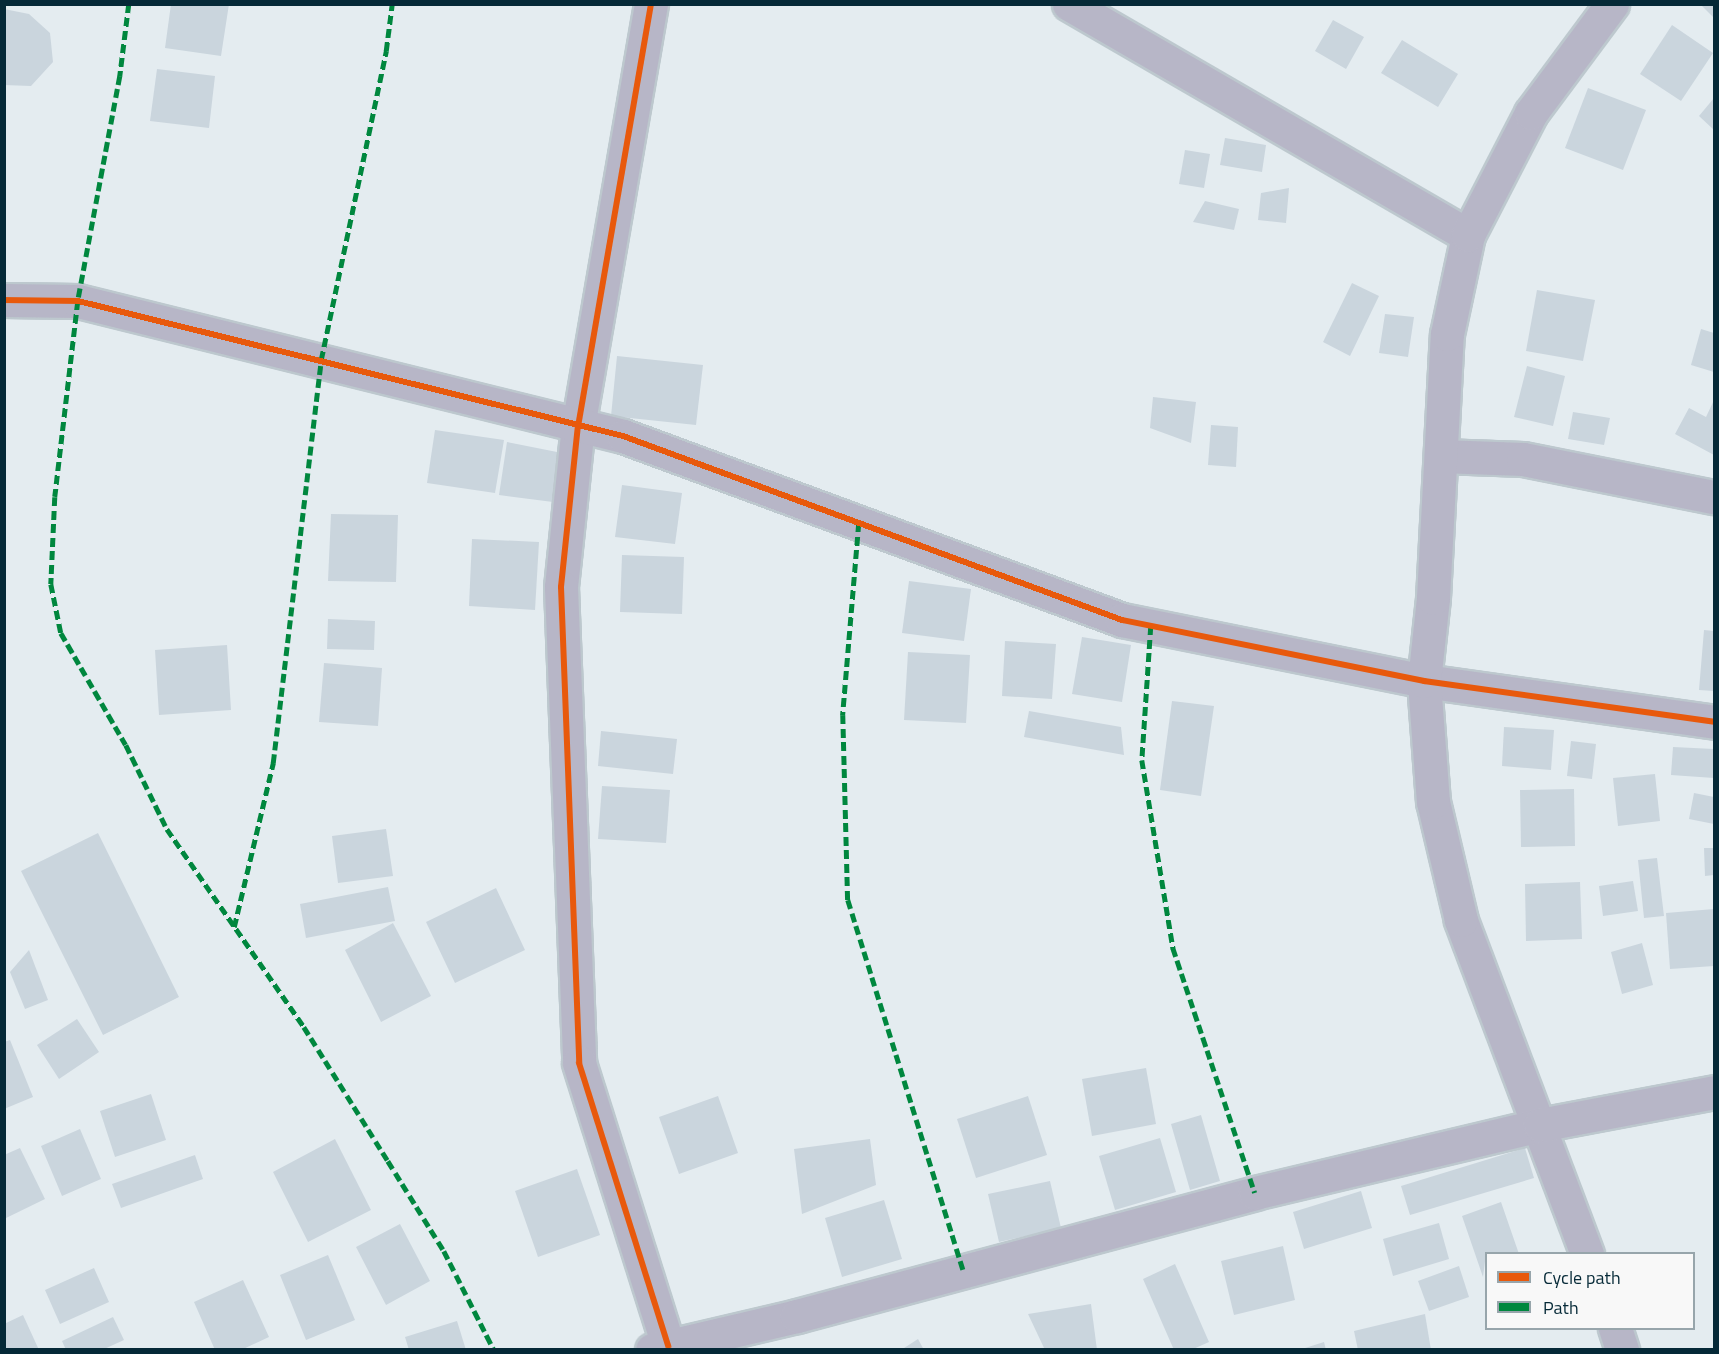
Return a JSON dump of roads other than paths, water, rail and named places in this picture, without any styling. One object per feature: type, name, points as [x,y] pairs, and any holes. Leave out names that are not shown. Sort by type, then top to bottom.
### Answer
[{"type":"street","points":[[651,4],[578,425],[561,587],[579,1063],[660,1348],[808,1313],[1255,1193],[1540,1125],[1714,1092]]},
{"type":"street","points":[[1069,4],[1468,235]]},
{"type":"street","points":[[1586,1252],[1540,1125],[1484,988],[1461,920],[1433,802],[1424,681],[1441,456],[1447,334],[1468,235],[1531,113],[1612,4]]},
{"type":"street","points":[[4,300],[78,301],[623,436],[1122,620],[1424,681],[1714,722]]},
{"type":"street","points":[[1441,456],[1523,459],[1714,497]]},
{"type":"street","points":[[1615,1330],[1622,1350]]}]
